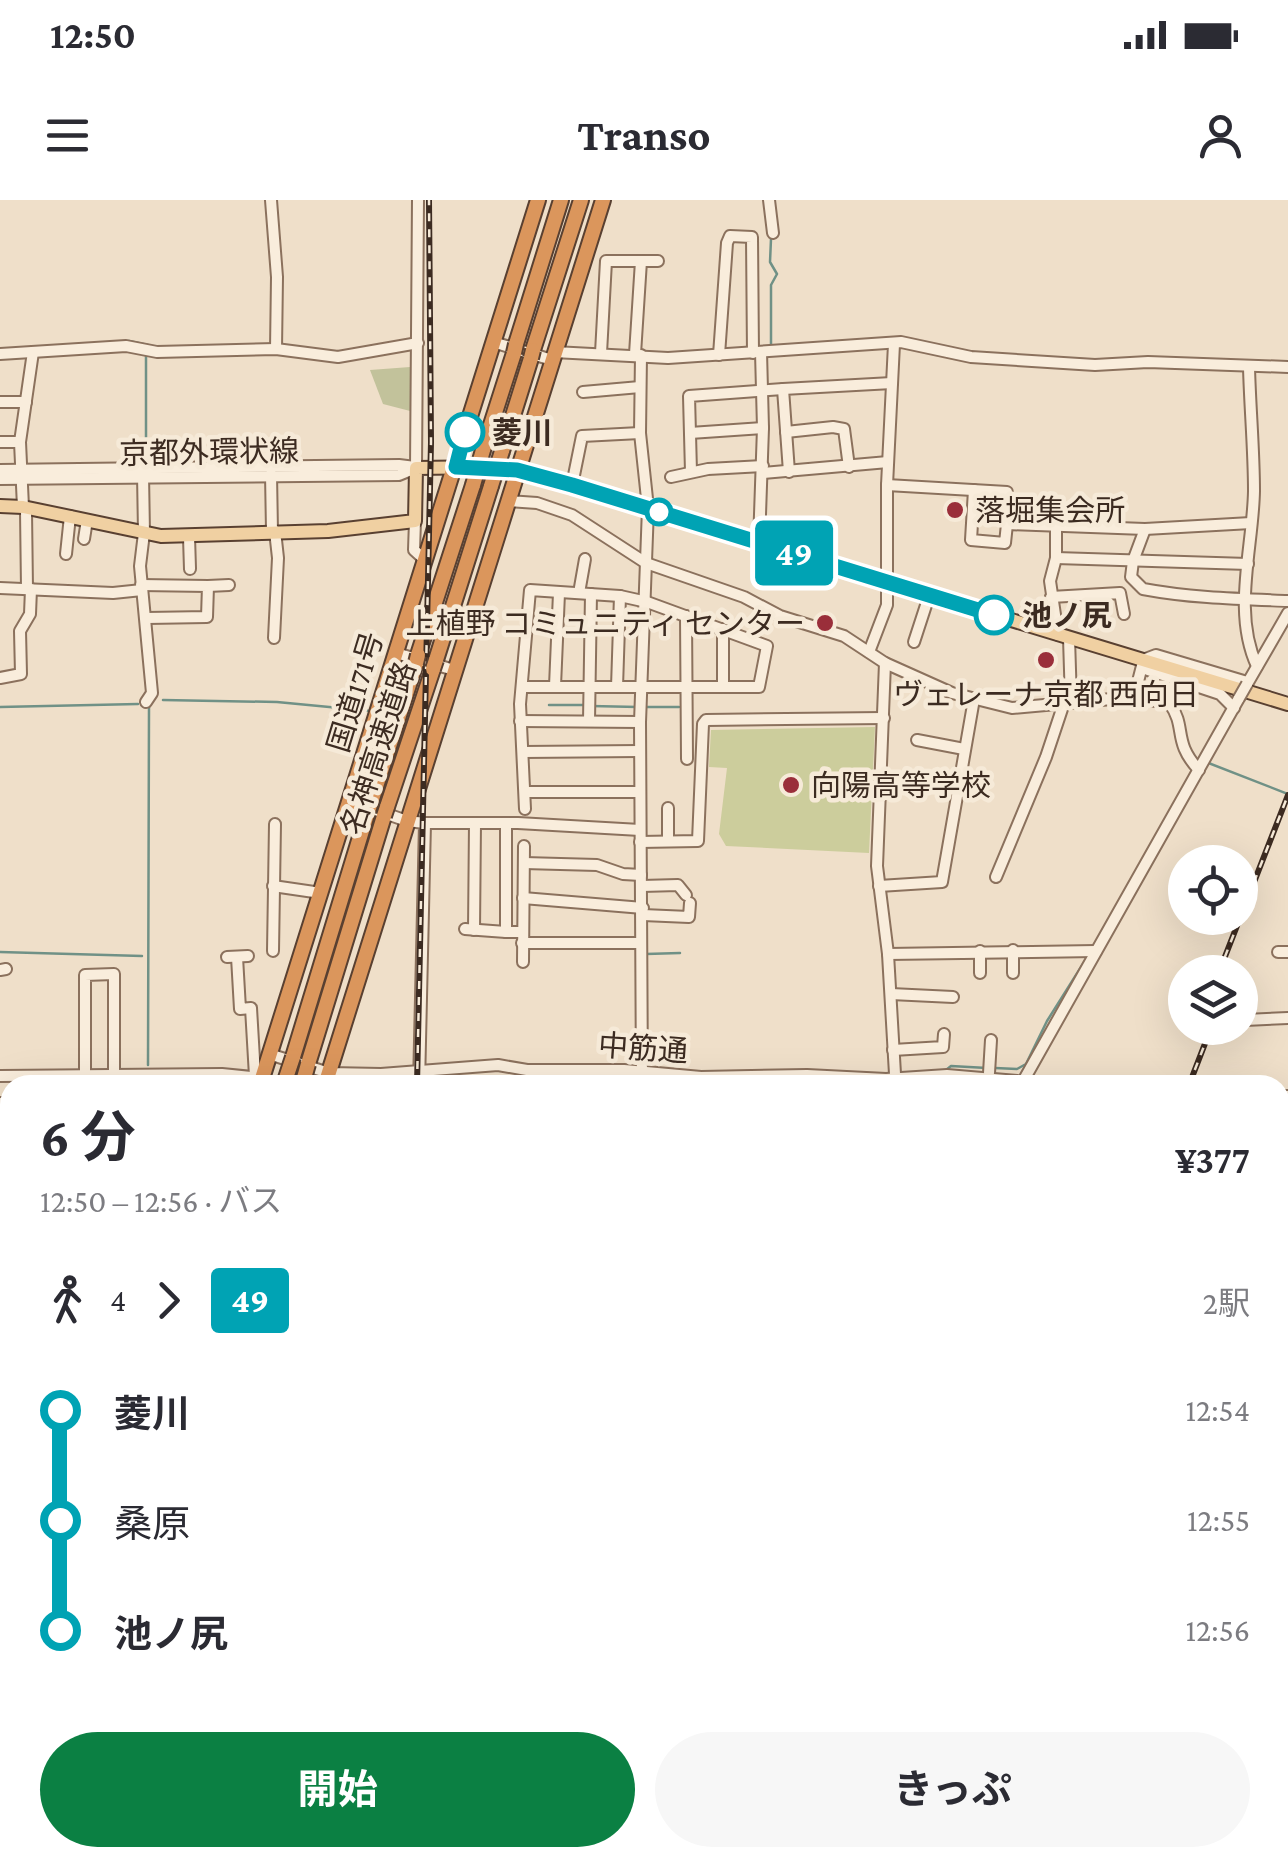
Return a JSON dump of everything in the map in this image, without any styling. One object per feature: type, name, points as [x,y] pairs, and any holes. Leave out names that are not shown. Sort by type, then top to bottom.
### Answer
[{"type":"highway","name":"国道171号","points":[[261,1075],[538,200]]},
{"type":"highway","name":"名神高速道路","points":[[287,1075],[561,200]]},
{"type":"highway","name":"名神高速道路","points":[[305,1075],[580,200]]},
{"type":"highway","points":[[328,1075],[602,200]]},
{"type":"main road","name":"京都外環状線","points":[[416,468],[517,470],[1288,704]]},
{"type":"main road","points":[[0,506],[22,506],[144,534],[189,537],[328,530],[415,521],[416,468]]},
{"type":"street","points":[[271,200],[277,277],[276,349]]},
{"type":"street","points":[[416,468],[418,200]]},
{"type":"street","points":[[768,200],[772,233]]},
{"type":"street","points":[[719,355],[726,243],[730,236],[752,237],[764,428],[759,543]]},
{"type":"street","points":[[601,353],[606,261],[658,261]]},
{"type":"street","points":[[641,262],[640,433],[648,508],[640,722],[642,1075]]},
{"type":"street","points":[[493,342],[553,356],[601,353],[668,358],[901,342],[971,358],[1096,365],[1132,361],[1288,368]]},
{"type":"street","points":[[0,354],[126,346],[157,352],[276,349],[338,358],[418,343]]},
{"type":"street","points":[[869,652],[885,615],[888,581],[887,484],[894,344]]},
{"type":"street","points":[[0,678],[21,674],[20,631],[30,614],[20,442],[33,352]]},
{"type":"street","points":[[1249,367],[1254,488],[1245,600],[1248,634],[1257,666]]},
{"type":"street","points":[[691,472],[689,396],[892,383]]},
{"type":"street","points":[[583,392],[640,388]]},
{"type":"street","points":[[783,389],[789,472]]},
{"type":"street","points":[[0,402],[26,402]]},
{"type":"street","points":[[690,433],[764,428]]},
{"type":"street","points":[[786,432],[844,429],[848,467]]},
{"type":"street","points":[[572,485],[582,436],[640,433]]},
{"type":"street","points":[[0,442],[20,442]]},
{"type":"street","points":[[671,477],[691,472],[789,472],[888,462]]},
{"type":"street","name":"京都外環状線","points":[[0,470],[21,474],[400,475],[416,468]]},
{"type":"street","points":[[272,472],[278,558],[274,638]]},
{"type":"street","points":[[145,473],[142,587],[152,693],[146,702]]},
{"type":"street","name":"京都外環状線","points":[[0,479],[21,474]]},
{"type":"street","points":[[887,484],[1007,492],[1005,543],[971,540],[974,490]]},
{"type":"street","points":[[508,501],[537,503],[572,514],[646,563],[744,597],[780,616],[836,633],[885,663],[952,693],[1012,708],[1134,696],[1170,704],[1179,716],[1182,748],[1199,770]]},
{"type":"street","points":[[66,554],[70,516]]},
{"type":"street","points":[[84,539],[87,520]]},
{"type":"street","points":[[415,521],[414,550],[424,559]]},
{"type":"street","points":[[1007,524],[1145,529],[1251,522]]},
{"type":"street","points":[[996,877],[1067,703],[1064,637],[1050,581],[1056,558],[1056,526]]},
{"type":"street","points":[[1145,529],[1131,577],[1143,589],[1168,590],[1198,598],[1288,601]]},
{"type":"street","points":[[189,537],[190,569]]},
{"type":"street","points":[[1056,558],[1248,564]]},
{"type":"street","points":[[586,559],[589,722]]},
{"type":"street","points":[[0,588],[113,593],[142,587],[229,585]]},
{"type":"street","points":[[147,618],[208,617],[208,586]]},
{"type":"street","points":[[522,686],[759,687],[768,646],[647,602],[620,596],[530,590],[522,686],[520,721],[525,808]]},
{"type":"street","points":[[555,686],[560,593]]},
{"type":"street","points":[[1052,597],[1120,594],[1124,614]]},
{"type":"street","points":[[617,687],[620,596]]},
{"type":"street","points":[[914,642],[929,596]]},
{"type":"street","points":[[1024,1075],[1288,613]]},
{"type":"street","points":[[686,616],[687,759]]},
{"type":"street","points":[[723,629],[723,687]]},
{"type":"street","points":[[396,652],[454,670]]},
{"type":"street","points":[[1143,660],[1156,656],[1247,683]]},
{"type":"street","points":[[1134,696],[1143,660]]},
{"type":"street","points":[[1143,660],[1148,670],[1236,703]]},
{"type":"street","points":[[885,663],[877,866],[888,954],[894,1075]]},
{"type":"street","points":[[879,886],[942,882],[974,699]]},
{"type":"street","points":[[350,800],[408,821],[506,823],[698,841],[702,724],[706,720],[884,718]]},
{"type":"street","points":[[520,721],[640,722]]},
{"type":"street","points":[[918,740],[964,748]]},
{"type":"street","points":[[523,752],[640,751]]},
{"type":"street","points":[[524,792],[640,792]]},
{"type":"street","points":[[668,808],[668,841]]},
{"type":"street","points":[[419,1075],[425,822]]},
{"type":"street","points":[[474,822],[470,930],[521,937],[640,943]]},
{"type":"street","points":[[506,823],[506,932]]},
{"type":"street","points":[[273,951],[275,824]]},
{"type":"street","points":[[523,962],[524,846]]},
{"type":"street","points":[[523,898],[689,917],[688,899],[678,885],[642,880],[597,865],[524,863]]},
{"type":"street","points":[[274,886],[321,893]]},
{"type":"street","points":[[1013,950],[1013,974]]},
{"type":"street","points":[[888,954],[1096,951]]},
{"type":"street","points":[[980,952],[980,974]]},
{"type":"street","points":[[237,956],[240,1009],[252,1008],[259,1075]]},
{"type":"street","points":[[85,1074],[85,975],[114,974],[114,1074]]},
{"type":"street","points":[[890,994],[953,997]]},
{"type":"street","points":[[1258,1019],[1288,1018]]},
{"type":"street","points":[[893,1050],[943,1047],[944,1034]]},
{"type":"street","points":[[988,1073],[991,1040]]},
{"type":"street","name":"中筋通","points":[[269,1054],[318,1075]]},
{"type":"street","name":"中筋通","points":[[368,1075],[498,1064],[527,1070],[696,1075]]},
{"type":"street","points":[[944,1075],[953,1070],[996,1075]]},
{"type":"street","points":[[42,1075],[119,1075]]},
{"type":"green space","points":[[410,367],[414,412],[383,404],[370,370]]},
{"type":"green space","points":[[875,727],[869,853],[726,846],[719,834],[727,768],[709,767],[711,730]]},
{"type":"waterway","points":[[771,239],[770,262],[777,274],[771,285],[771,346]]},
{"type":"waterway","points":[[36,347],[129,341],[148,345]]},
{"type":"waterway","points":[[146,356],[146,463]]},
{"type":"waterway","points":[[163,700],[277,702],[371,711]]},
{"type":"waterway","points":[[0,707],[138,704]]},
{"type":"waterway","points":[[549,705],[583,705]]},
{"type":"waterway","points":[[591,706],[638,707]]},
{"type":"waterway","points":[[148,1065],[149,707]]},
{"type":"waterway","points":[[646,707],[679,707]]},
{"type":"waterway","points":[[1206,762],[1288,794]]},
{"type":"waterway","points":[[0,952],[142,956]]},
{"type":"waterway","points":[[646,954],[680,953]]},
{"type":"waterway","points":[[995,1068],[1017,1069],[1026,1064],[1047,1021],[1088,956]]},
{"type":"waterway","points":[[946,1070],[951,1066],[987,1068]]},
{"type":"railway","points":[[417,1075],[431,442],[429,200]]},
{"type":"railway","points":[[1226,955],[1288,795]]},
{"type":"railway","points":[[1193,1075],[1204,1045]]},
{"type":"bus line","name":"49","points":[[465,432],[456,467],[517,470],[572,485],[994,615]]},
{"type":"place","name":"菱川","points":[[465,432]]},
{"type":"place","name":"落堀集会所","points":[[955,510]]},
{"type":"place","name":"池ノ尻","points":[[994,615]]},
{"type":"place","name":"上植野 コミュニティ センター","points":[[825,623]]},
{"type":"place","name":"ヴェレーナ京都 西向日","points":[[1046,660]]},
{"type":"place","name":"向陽高等学校","points":[[791,785]]}]
